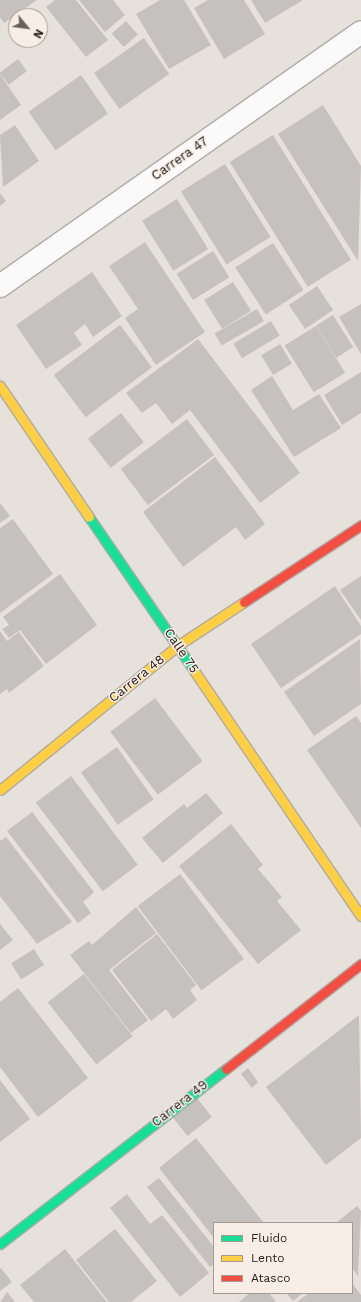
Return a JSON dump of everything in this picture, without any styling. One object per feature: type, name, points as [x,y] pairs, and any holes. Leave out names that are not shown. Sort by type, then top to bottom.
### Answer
[{"type":"street","name":"Carrera 47","points":[[0,286],[361,32]]},
{"type":"street","name":"Calle 75","points":[[0,386],[361,916]]},
{"type":"street","name":"Carrera 48","points":[[0,790],[177,646],[361,525]]},
{"type":"street","name":"Carrera 49","points":[[0,1244],[361,964]]},
{"type":"building","points":[[0,0],[37,0],[26,8],[8,8],[8,20],[4,23],[0,17]]},
{"type":"building","points":[[55,0],[76,0],[108,40],[86,57],[46,7]]},
{"type":"building","points":[[79,0],[113,0],[125,15],[105,32]]},
{"type":"building","points":[[160,0],[184,0],[211,45],[169,69],[136,14]]},
{"type":"building","points":[[208,0],[244,0],[265,34],[224,59],[194,8]]},
{"type":"building","points":[[251,0],[303,0],[265,23]]},
{"type":"building","points":[[126,21],[138,35],[123,47],[112,33]]},
{"type":"building","points":[[144,38],[169,74],[119,109],[94,73]]},
{"type":"building","points":[[18,59],[27,71],[9,85],[0,73]]},
{"type":"building","points":[[0,74],[21,105],[0,120]]},
{"type":"building","points":[[81,75],[108,114],[56,150],[29,112]]},
{"type":"building","points":[[323,105],[361,166],[358,261],[278,134]]},
{"type":"building","points":[[15,125],[39,161],[3,187],[0,135]]},
{"type":"building","points":[[273,135],[351,260],[308,287],[230,162]]},
{"type":"building","points":[[225,164],[271,237],[226,264],[181,192]]},
{"type":"building","points":[[0,193],[6,201],[0,206]]},
{"type":"building","points":[[177,199],[208,249],[173,271],[142,221]]},
{"type":"building","points":[[145,242],[205,332],[156,365],[125,318],[138,309],[109,266]]},
{"type":"building","points":[[273,243],[303,290],[266,314],[235,268]]},
{"type":"building","points":[[213,251],[229,277],[193,300],[177,274]]},
{"type":"building","points":[[92,272],[122,316],[93,337],[85,324],[74,333],[82,345],[46,369],[16,325]]},
{"type":"building","points":[[233,282],[251,311],[222,329],[204,300]]},
{"type":"building","points":[[317,286],[333,310],[305,329],[289,305]]},
{"type":"building","points":[[361,304],[361,354],[339,317]]},
{"type":"building","points":[[257,309],[264,321],[222,346],[215,334]]},
{"type":"building","points":[[333,315],[353,347],[336,358],[316,326]]},
{"type":"building","points":[[271,321],[280,336],[242,358],[233,344]]},
{"type":"building","points":[[120,325],[152,367],[86,417],[54,375]]},
{"type":"building","points":[[316,326],[345,373],[314,392],[285,346]]},
{"type":"building","points":[[198,339],[300,473],[260,503],[190,410],[172,424],[156,403],[142,413],[126,393]]},
{"type":"building","points":[[280,344],[292,364],[273,375],[261,355]]},
{"type":"building","points":[[361,372],[361,413],[342,425],[324,395]]},
{"type":"building","points":[[272,376],[293,410],[319,394],[341,428],[294,457],[251,390]]},
{"type":"building","points":[[121,413],[144,442],[111,468],[88,439]]},
{"type":"building","points":[[187,419],[214,455],[148,505],[121,469]]},
{"type":"building","points":[[215,457],[265,524],[245,540],[236,527],[183,567],[143,512]]},
{"type":"building","points":[[0,503],[10,516],[0,523]]},
{"type":"building","points":[[13,519],[53,574],[0,613],[0,528]]},
{"type":"building","points":[[60,574],[97,625],[46,664],[20,630],[9,638],[2,629],[9,625],[3,617]]},
{"type":"building","points":[[361,576],[361,620],[340,590]]},
{"type":"building","points":[[335,586],[361,626],[361,634],[281,688],[251,644]]},
{"type":"building","points":[[0,631],[7,641],[19,632],[44,666],[9,693],[7,689],[0,694]]},
{"type":"building","points":[[360,639],[361,704],[314,736],[284,692]]},
{"type":"building","points":[[155,698],[203,761],[158,795],[110,732]]},
{"type":"building","points":[[356,716],[361,723],[361,828],[307,750]]},
{"type":"building","points":[[117,747],[154,799],[118,825],[81,772]]},
{"type":"building","points":[[71,776],[138,865],[103,891],[36,802]]},
{"type":"building","points":[[206,793],[223,813],[163,863],[142,838],[184,804],[187,808]]},
{"type":"building","points":[[32,812],[94,892],[83,902],[91,913],[78,923],[7,831]]},
{"type":"building","points":[[231,824],[263,865],[258,869],[282,897],[277,901],[301,930],[258,964],[179,866]]},
{"type":"building","points":[[6,837],[72,922],[37,944],[0,896],[0,841]]},
{"type":"building","points":[[180,874],[244,959],[201,991],[138,906]]},
{"type":"building","points":[[136,907],[156,933],[109,970],[148,1020],[131,1033],[70,955],[89,941],[92,945]]},
{"type":"building","points":[[0,924],[13,940],[0,950]]},
{"type":"building","points":[[157,934],[196,985],[190,990],[197,1000],[173,1019],[166,1009],[151,1021],[112,970]]},
{"type":"building","points":[[34,949],[44,965],[21,979],[11,963]]},
{"type":"building","points":[[84,974],[133,1036],[96,1065],[48,1002]]},
{"type":"building","points":[[18,988],[88,1078],[38,1117],[0,1067],[0,1002]]},
{"type":"building","points":[[359,1015],[361,1138],[326,1165],[266,1087]]},
{"type":"building","points":[[248,1068],[258,1082],[252,1088],[241,1074]]},
{"type":"building","points":[[0,1080],[30,1119],[0,1142]]},
{"type":"building","points":[[197,1098],[212,1117],[187,1136],[173,1117]]},
{"type":"building","points":[[196,1138],[263,1222],[213,1222],[213,1237],[159,1168]]},
{"type":"building","points":[[159,1178],[213,1246],[213,1265],[210,1267],[147,1187]]},
{"type":"building","points":[[127,1194],[150,1224],[162,1215],[209,1273],[180,1297],[110,1208]]},
{"type":"building","points":[[357,1206],[361,1211],[358,1276],[353,1269],[353,1222],[337,1222]]},
{"type":"building","points":[[115,1229],[157,1281],[131,1302],[109,1302],[76,1260]]},
{"type":"building","points":[[65,1249],[107,1302],[34,1302],[20,1285]]},
{"type":"building","points":[[1,1268],[12,1282],[0,1291],[0,1269]]},
{"type":"building","points":[[353,1284],[361,1295],[361,1302],[297,1302],[308,1294],[353,1294]]},
{"type":"building","points":[[7,1292],[15,1302],[0,1302]]},
{"type":"building","points":[[249,1294],[270,1294],[276,1302],[239,1302]]},
{"type":"building","points":[[287,1294],[302,1294],[293,1301]]},
{"type":"traffic: fast","points":[[89,517],[195,672]]},
{"type":"traffic: fast","points":[[0,1244],[226,1069]]},
{"type":"traffic: slow","points":[[0,386],[89,517]]},
{"type":"traffic: slow","points":[[0,790],[177,646],[244,602]]},
{"type":"traffic: slow","points":[[195,672],[361,916]]},
{"type":"traffic: jam","points":[[244,602],[361,525]]},
{"type":"traffic: jam","points":[[226,1069],[361,964]]}]
